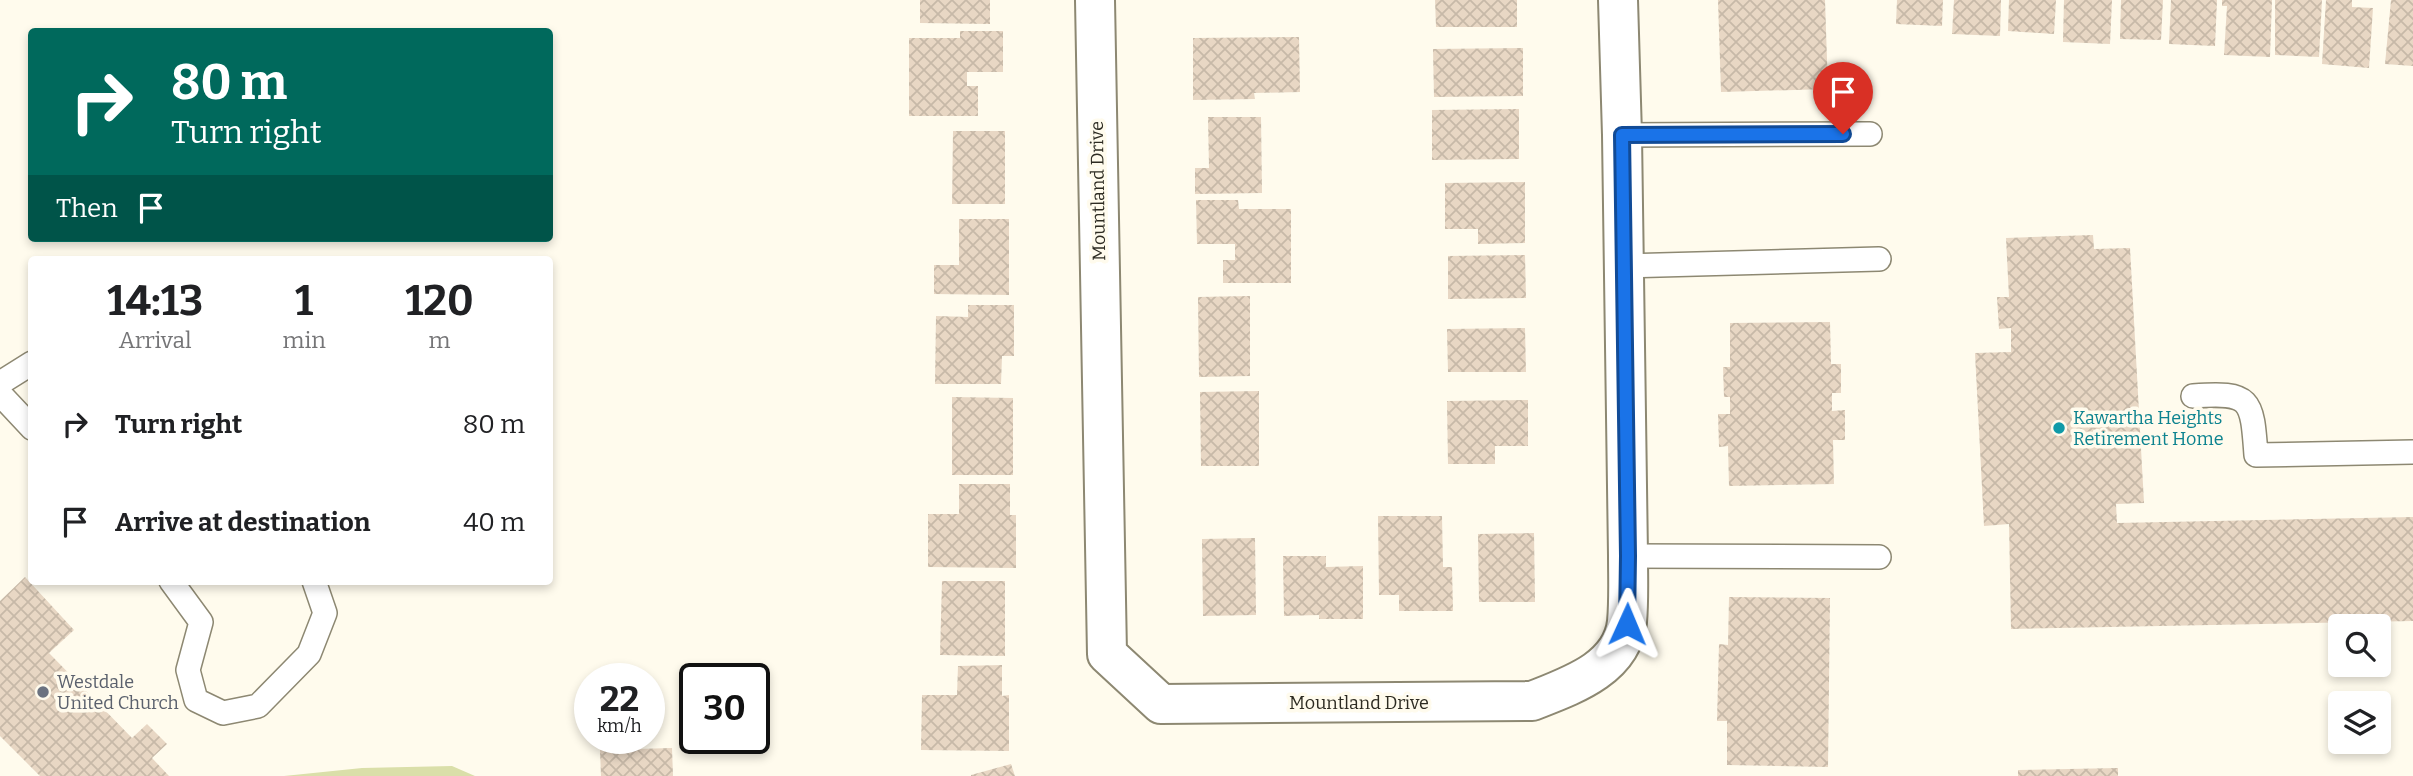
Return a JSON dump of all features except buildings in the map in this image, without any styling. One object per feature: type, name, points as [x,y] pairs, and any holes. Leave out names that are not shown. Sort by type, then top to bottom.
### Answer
[{"type":"street","name":"Mountland Drive","points":[[1095,0],[1107,653],[1161,704],[1532,701],[1582,681],[1615,655],[1627,624],[1628,556],[1618,0]]},
{"type":"lane","points":[[1622,135],[1870,134]]},
{"type":"lane","points":[[1623,266],[1879,259]]},
{"type":"lane","points":[[0,383],[28,366]]},
{"type":"lane","points":[[0,394],[28,424]]},
{"type":"lane","points":[[2193,396],[2223,394],[2244,400],[2254,420],[2256,454],[2413,452]]},
{"type":"lane","points":[[1628,556],[1879,556]]},
{"type":"lane","points":[[174,585],[201,622],[188,670],[196,700],[223,713],[258,706],[309,654],[325,612],[315,585]]},
{"type":"green space","points":[[452,766],[475,776],[284,776],[362,768]]},
{"type":"place","name":"Kawartha Heights Retirement Home","points":[[2059,428]]},
{"type":"place","name":"Westdale United Church","points":[[43,692]]},
{"type":"route","points":[[1627,624],[1622,135],[1843,134]]}]
